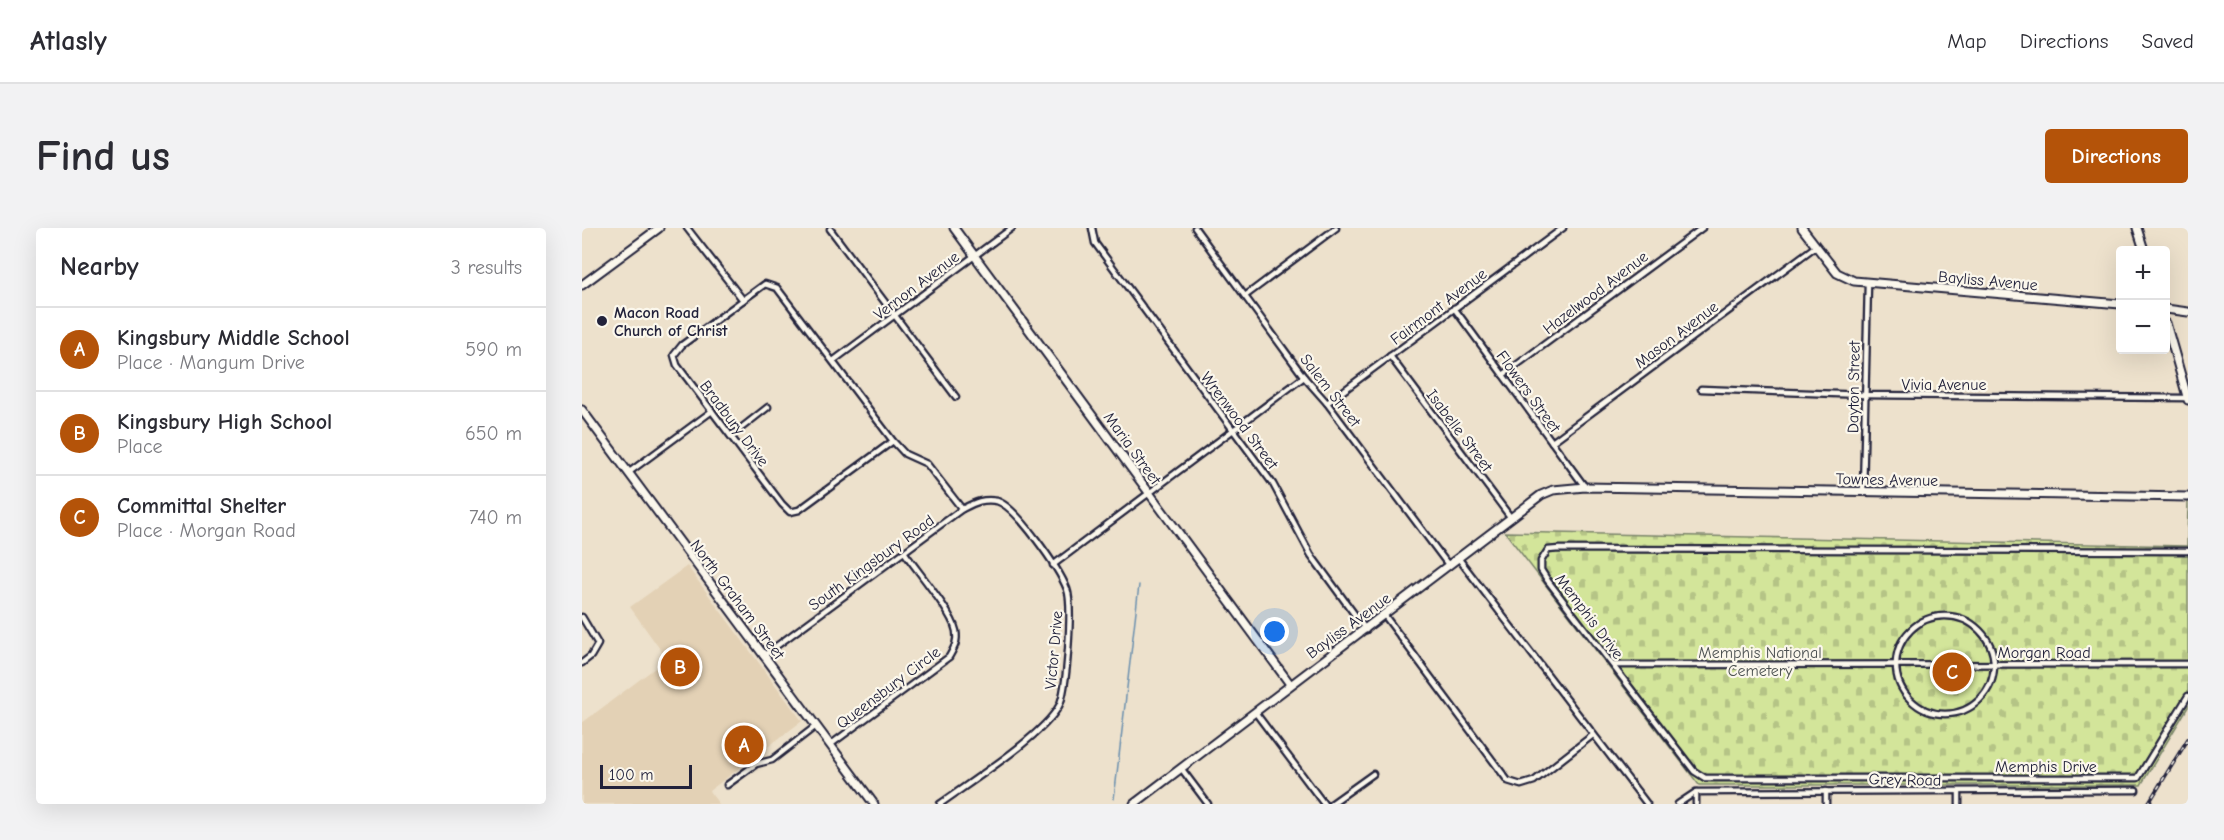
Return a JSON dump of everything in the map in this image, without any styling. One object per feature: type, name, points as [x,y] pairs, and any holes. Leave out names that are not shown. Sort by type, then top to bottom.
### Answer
[{"type":"street","points":[[582,285],[659,228]]},
{"type":"street","points":[[687,228],[743,300],[765,284],[777,288],[892,441],[905,454],[927,464],[962,509]]},
{"type":"street","name":"Maria Street","points":[[954,228],[1290,684]]},
{"type":"street","name":"Vernon Avenue","points":[[833,361],[1012,228]]},
{"type":"street","name":"Wrenwood Street","points":[[1092,228],[1095,243],[1273,484],[1311,555],[1366,630]]},
{"type":"street","points":[[1245,296],[1336,228]]},
{"type":"street","name":"Fairmont Avenue","points":[[1327,403],[1563,228]]},
{"type":"street","name":"Hazelwood Avenue","points":[[1503,375],[1702,228]]},
{"type":"street","points":[[1802,228],[1815,246]]},
{"type":"street","points":[[2138,228],[2143,246]]},
{"type":"street","points":[[830,229],[956,397]]},
{"type":"street","name":"Salem Street","points":[[1197,229],[1304,377],[1327,403],[1449,566]]},
{"type":"street","name":"Bayliss Avenue","points":[[1815,246],[1837,273],[1854,281],[2116,304]]},
{"type":"street","name":"Mason Avenue","points":[[1552,442],[1815,246]]},
{"type":"street","name":"Dayton Street","points":[[1863,492],[1868,283]]},
{"type":"street","name":"Bradbury Drive","points":[[743,300],[682,345],[674,356],[674,361],[790,512],[799,510],[892,441]]},
{"type":"street","name":"Flowers Street","points":[[1454,309],[1585,487]]},
{"type":"street","points":[[2170,310],[2188,312]]},
{"type":"street","points":[[2170,337],[2188,399]]},
{"type":"street","name":"Isabelle Street","points":[[1390,356],[1510,518]]},
{"type":"street","points":[[1053,565],[1304,377]]},
{"type":"street","name":"Vivia Avenue","points":[[1701,389],[1864,395],[2188,399]]},
{"type":"street","points":[[731,436],[768,407]]},
{"type":"street","name":"North Graham Street","points":[[582,410],[874,804]]},
{"type":"street","points":[[628,473],[712,411]]},
{"type":"street","name":"Bayliss Avenue","points":[[1134,804],[1290,684],[1385,616],[1541,495],[1553,490],[1585,487]]},
{"type":"street","name":"Townes Avenue","points":[[1585,487],[2188,496]]},
{"type":"street","name":"South Kingsbury Road","points":[[763,656],[962,509],[981,500],[999,502]]},
{"type":"street","name":"Victor Drive","points":[[940,804],[1044,727],[1060,704],[1071,612],[1067,589],[1053,565],[1014,512],[999,502]]},
{"type":"street","name":"Memphis Drive","points":[[2188,551],[1548,550],[1540,561],[1541,570],[1613,665],[1694,771],[1705,778],[2138,778],[2188,696]]},
{"type":"street","name":"Queensbury Circle","points":[[830,745],[949,657],[956,644],[956,630],[945,610],[905,553]]},
{"type":"street","points":[[1459,559],[1647,804]]},
{"type":"street","points":[[582,616],[598,644],[591,656],[582,663]]},
{"type":"street","points":[[1385,616],[1508,781],[1521,785],[1534,782],[1593,735]]},
{"type":"street","points":[[1937,616],[1954,616],[1970,622],[1983,632],[1992,647],[1995,664],[1992,679],[1985,693],[1974,704],[1961,711],[1945,714],[1923,708],[1905,693],[1898,680],[1896,664],[1899,647],[1908,633],[1921,622],[1937,616]]},
{"type":"street","name":"Morgan Road","points":[[1613,665],[2188,664]]},
{"type":"street","points":[[1255,712],[1324,804]]},
{"type":"street","points":[[727,785],[756,764],[772,760],[816,726]]},
{"type":"street","points":[[1181,768],[1208,804]]},
{"type":"street","points":[[1331,804],[1373,774]]},
{"type":"street","name":"Grey Road","points":[[1696,792],[2136,790]]},
{"type":"street","points":[[1826,791],[1826,804]]},
{"type":"street","points":[[1678,804],[1696,792]]},
{"type":"street","points":[[1696,792],[1696,804]]},
{"type":"street","points":[[1959,792],[1959,804]]},
{"type":"shaded area","points":[[687,566],[802,721],[709,791],[719,804],[582,804],[582,723],[667,659],[630,607]]},
{"type":"green space","name":"Memphis National Cemetery","points":[[2188,502],[2188,707],[2141,785],[1699,785],[1505,532],[2187,546]]},
{"type":"waterway","points":[[1114,799],[1139,585]]},
{"type":"railway","points":[[2148,804],[2188,739]]},
{"type":"place","name":"Macon Road Church of Christ","points":[[602,321]]},
{"type":"place","name":"Kingsbury High School","points":[[680,667]]},
{"type":"place","name":"Committal Shelter","points":[[1952,672]]},
{"type":"place","name":"Kingsbury Middle School","points":[[744,745]]}]
